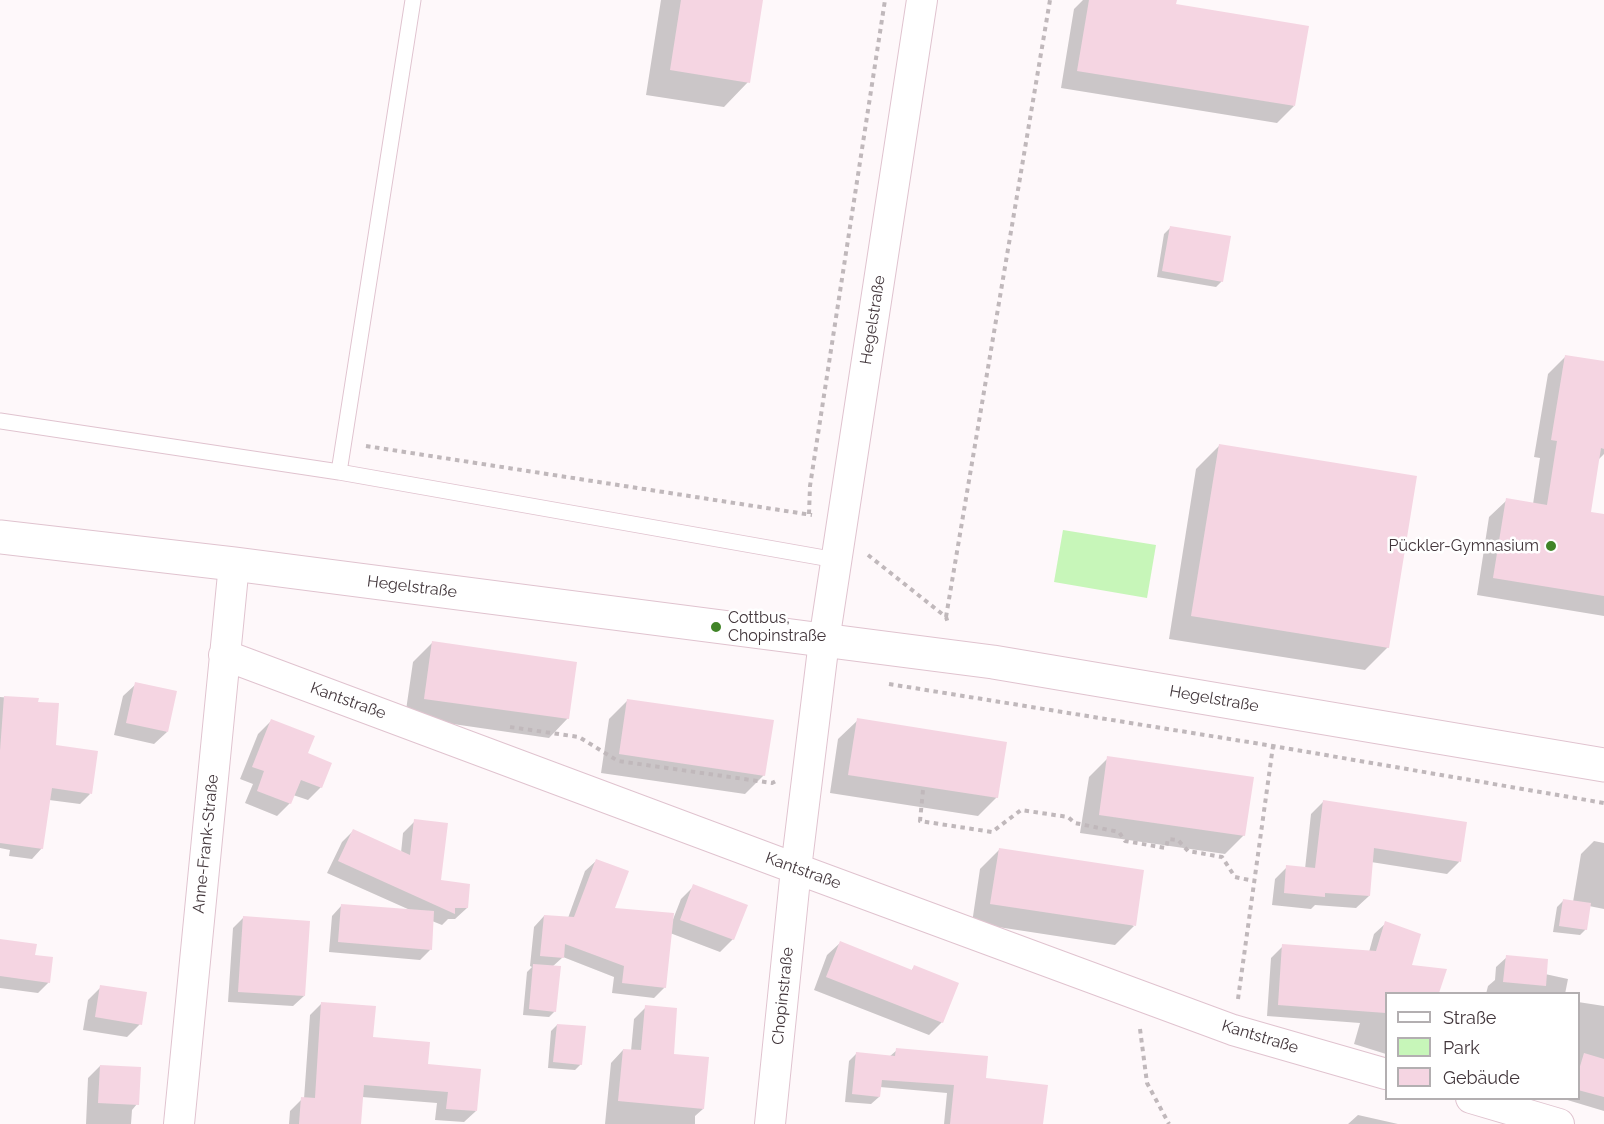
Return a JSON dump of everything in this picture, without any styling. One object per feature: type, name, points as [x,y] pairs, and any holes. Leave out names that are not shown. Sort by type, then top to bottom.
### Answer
[{"type":"street","name":"Hegelstraße","points":[[796,869],[824,641],[922,0]]},
{"type":"street","name":"Hegelstraße","points":[[0,537],[234,564],[993,662],[1604,765]]},
{"type":"street","name":"Anne-Frank-Straße","points":[[179,1124],[234,564]]},
{"type":"street","name":"Kantstraße","points":[[224,655],[1233,1030],[1385,1074]]},
{"type":"street","name":"Chopinstraße","points":[[771,1124],[796,869]]},
{"type":"street","points":[[1478,1100],[1559,1124]]},
{"type":"lane","points":[[339,472],[413,0]]},
{"type":"lane","points":[[0,421],[339,472],[836,560]]},
{"type":"path","points":[[809,514],[810,486],[885,0]]},
{"type":"path","points":[[948,623],[946,617],[1050,0]]},
{"type":"path","points":[[365,446],[828,518],[853,543],[946,617]]},
{"type":"path","points":[[501,725],[579,737],[618,761],[772,783],[781,778]]},
{"type":"path","points":[[1233,1030],[1273,746]]},
{"type":"path","points":[[923,790],[920,821],[992,832],[1021,810],[1068,817],[1075,823],[1119,832],[1125,841],[1166,848],[1168,839],[1179,840],[1188,851],[1222,857],[1235,878],[1254,880]]},
{"type":"path","points":[[1133,993],[1143,1043],[1147,1083],[1169,1124]]},
{"type":"green space","points":[[1063,530],[1156,545],[1147,598],[1054,582]]},
{"type":"building","points":[[681,0],[763,0],[750,83],[670,70]]},
{"type":"building","points":[[1089,0],[1177,0],[1176,4],[1309,26],[1295,106],[1077,71]]},
{"type":"building","points":[[1170,226],[1231,236],[1223,282],[1162,271]]},
{"type":"building","points":[[1565,355],[1604,361],[1604,449],[1601,448],[1591,512],[1604,514],[1604,596],[1493,578],[1506,498],[1547,505],[1557,441],[1551,440]]},
{"type":"building","points":[[1219,444],[1417,476],[1389,648],[1191,616]]},
{"type":"building","points":[[432,641],[577,662],[569,719],[424,699]]},
{"type":"building","points":[[135,682],[177,691],[168,732],[126,723]]},
{"type":"building","points":[[4,696],[39,698],[38,702],[59,703],[56,745],[98,751],[92,794],[52,788],[43,849],[0,843],[0,751]]},
{"type":"building","points":[[627,699],[774,720],[765,776],[619,754]]},
{"type":"building","points":[[857,718],[1007,742],[998,798],[848,775]]},
{"type":"building","points":[[271,719],[315,736],[308,753],[332,763],[322,788],[301,780],[291,804],[257,791],[264,771],[252,767]]},
{"type":"building","points":[[1107,756],[1254,777],[1245,836],[1099,815]]},
{"type":"building","points":[[1323,800],[1467,822],[1461,862],[1374,848],[1370,896],[1325,893],[1325,897],[1284,893],[1286,865],[1315,868]]},
{"type":"building","points":[[414,819],[448,823],[441,880],[470,884],[468,908],[455,908],[455,914],[338,861],[353,829],[410,855]]},
{"type":"building","points":[[999,848],[1144,870],[1136,926],[990,904]]},
{"type":"building","points":[[596,859],[629,871],[615,908],[674,913],[666,988],[622,983],[624,966],[565,944],[564,958],[540,956],[544,915],[574,917]]},
{"type":"building","points":[[693,884],[748,905],[734,940],[680,920]]},
{"type":"building","points":[[1563,899],[1591,903],[1587,930],[1559,926]]},
{"type":"building","points":[[341,904],[434,911],[432,950],[338,942]]},
{"type":"building","points":[[243,916],[310,921],[305,996],[238,992]]},
{"type":"building","points":[[1385,921],[1421,934],[1412,965],[1447,969],[1439,992],[1385,992],[1385,1013],[1278,1005],[1282,944],[1376,951]]},
{"type":"building","points":[[0,939],[37,944],[35,955],[53,957],[50,983],[0,976]]},
{"type":"building","points":[[840,941],[912,970],[914,965],[959,983],[943,1023],[826,977]]},
{"type":"building","points":[[1506,955],[1548,959],[1546,986],[1503,982]]},
{"type":"building","points":[[533,964],[561,966],[556,1012],[529,1009]]},
{"type":"building","points":[[100,985],[147,992],[142,1025],[95,1017]]},
{"type":"building","points":[[321,1002],[376,1006],[373,1037],[430,1042],[428,1064],[481,1069],[477,1111],[446,1109],[448,1092],[364,1085],[361,1124],[299,1124],[301,1097],[315,1098]]},
{"type":"building","points":[[645,1005],[677,1008],[674,1054],[709,1057],[704,1109],[618,1101],[623,1049],[641,1050]]},
{"type":"building","points":[[557,1024],[586,1026],[582,1065],[553,1062]]},
{"type":"building","points":[[896,1048],[988,1056],[986,1078],[1048,1085],[1043,1124],[950,1124],[954,1085],[882,1080],[880,1097],[852,1094],[856,1052],[895,1056]]},
{"type":"building","points":[[1584,1053],[1604,1059],[1604,1097],[1580,1091],[1580,1066]]},
{"type":"building","points":[[100,1065],[141,1067],[139,1105],[98,1103]]},
{"type":"place","name":"Pückler-Gymnasium","points":[[1551,546]]},
{"type":"place","name":"Cottbus, Chopinstraße","points":[[716,627]]}]
